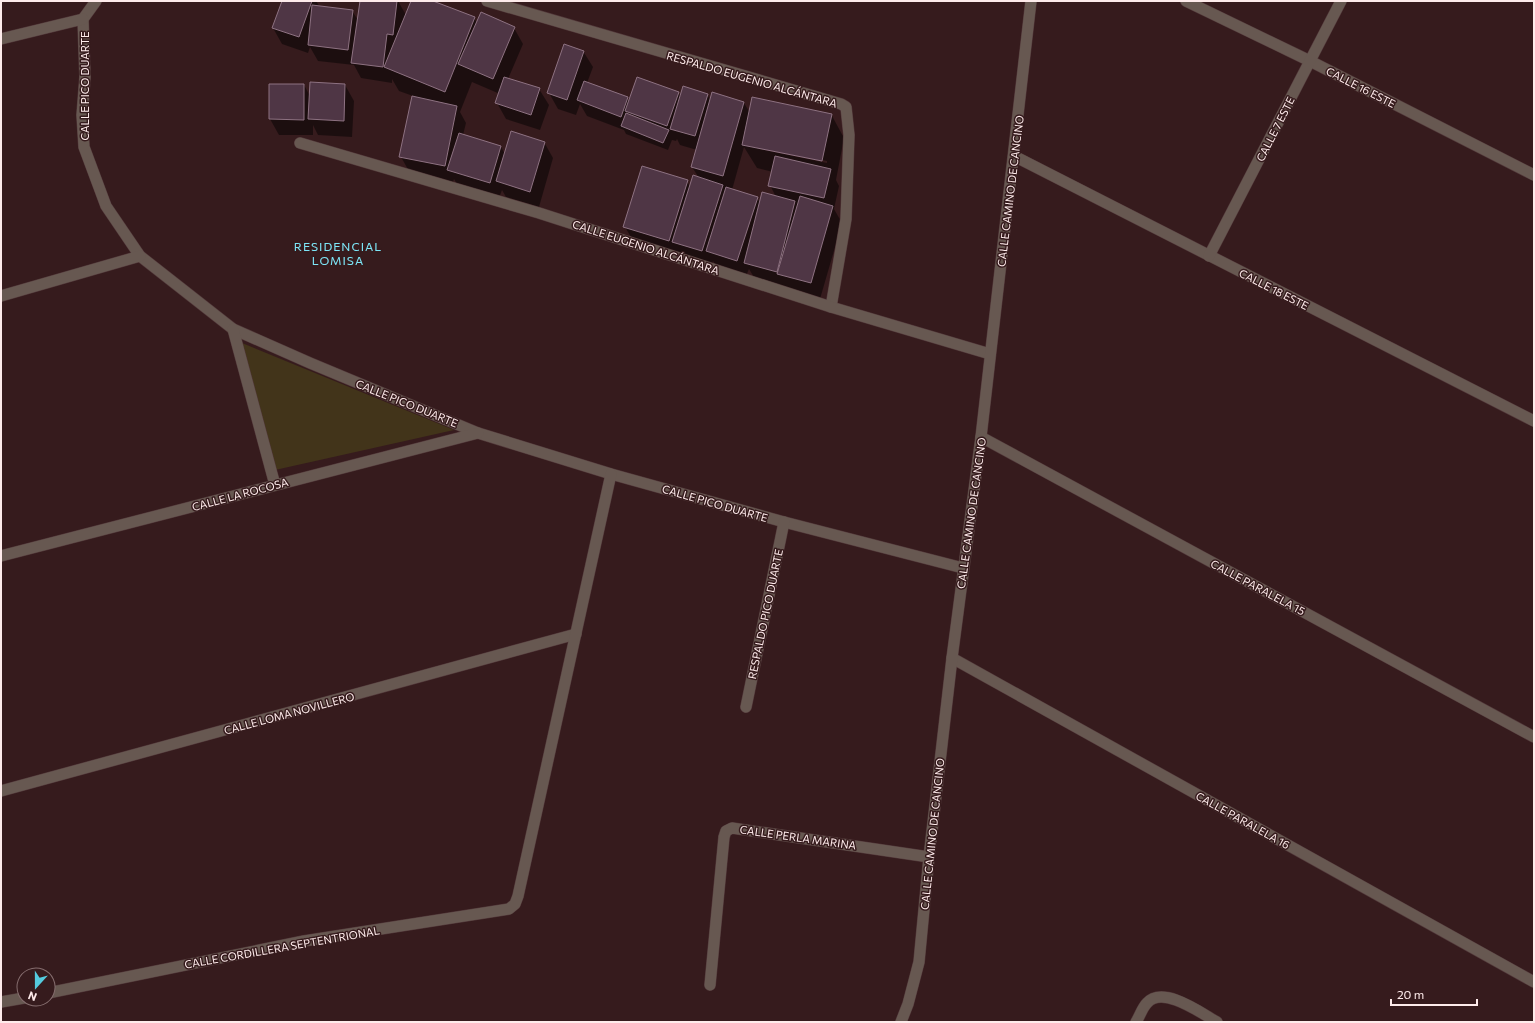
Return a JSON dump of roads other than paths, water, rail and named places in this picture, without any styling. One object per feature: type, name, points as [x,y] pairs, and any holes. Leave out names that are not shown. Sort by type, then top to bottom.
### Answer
[{"type":"street","name":"CALLE PICO DUARTE","points":[[96,1],[83,19],[85,77],[82,115],[84,147],[106,206],[140,256],[233,329],[317,366],[478,433],[611,474],[784,522],[963,568]]},
{"type":"street","name":"RESPALDO EUGENIO ALCÁNTARA","points":[[487,1],[841,104],[846,107],[849,135],[846,219],[831,307]]},
{"type":"street","name":"CALLE CAMINO DE CANCINO","points":[[901,1022],[908,1004],[919,962],[929,857],[952,658],[981,437],[1031,1]]},
{"type":"street","name":"CALLE 16 ESTE","points":[[1186,1],[1534,175]]},
{"type":"street","name":"CALLE 7 ESTE","points":[[1209,256],[1341,1]]},
{"type":"street","points":[[1,39],[83,19]]},
{"type":"street","name":"CALLE EUGENIO ALCÁNTARA","points":[[300,143],[539,213],[688,259],[831,307],[990,354]]},
{"type":"street","name":"CALLE 18 ESTE","points":[[1014,156],[1534,421]]},
{"type":"street","points":[[1,296],[140,256]]},
{"type":"street","points":[[233,329],[275,485]]},
{"type":"street","name":"CALLE LA ROCOSA","points":[[1,556],[478,433]]},
{"type":"street","name":"CALLE PARALELA 15","points":[[981,437],[1534,737]]},
{"type":"street","points":[[576,634],[611,474]]},
{"type":"street","name":"RESPALDO PICO DUARTE","points":[[746,707],[784,522]]},
{"type":"street","name":"CALLE LOMA NOVILLERO","points":[[1,791],[576,634]]},
{"type":"street","name":"CALLE CORDILLERA SEPTENTRIONAL","points":[[56,991],[304,941],[509,909],[515,904],[518,896],[576,634]]},
{"type":"street","name":"CALLE PARALELA 16","points":[[952,658],[1534,982]]},
{"type":"street","name":"CALLE PERLA MARINA","points":[[710,985],[724,837],[726,831],[732,828],[929,857]]},
{"type":"street","points":[[1136,1022],[1147,1002],[1159,996],[1172,998],[1217,1022]]},
{"type":"street","points":[[1,1002],[16,999]]},
{"type":"district","name":"RESIDENCIAL LOMISA","points":[[338,253]]}]
